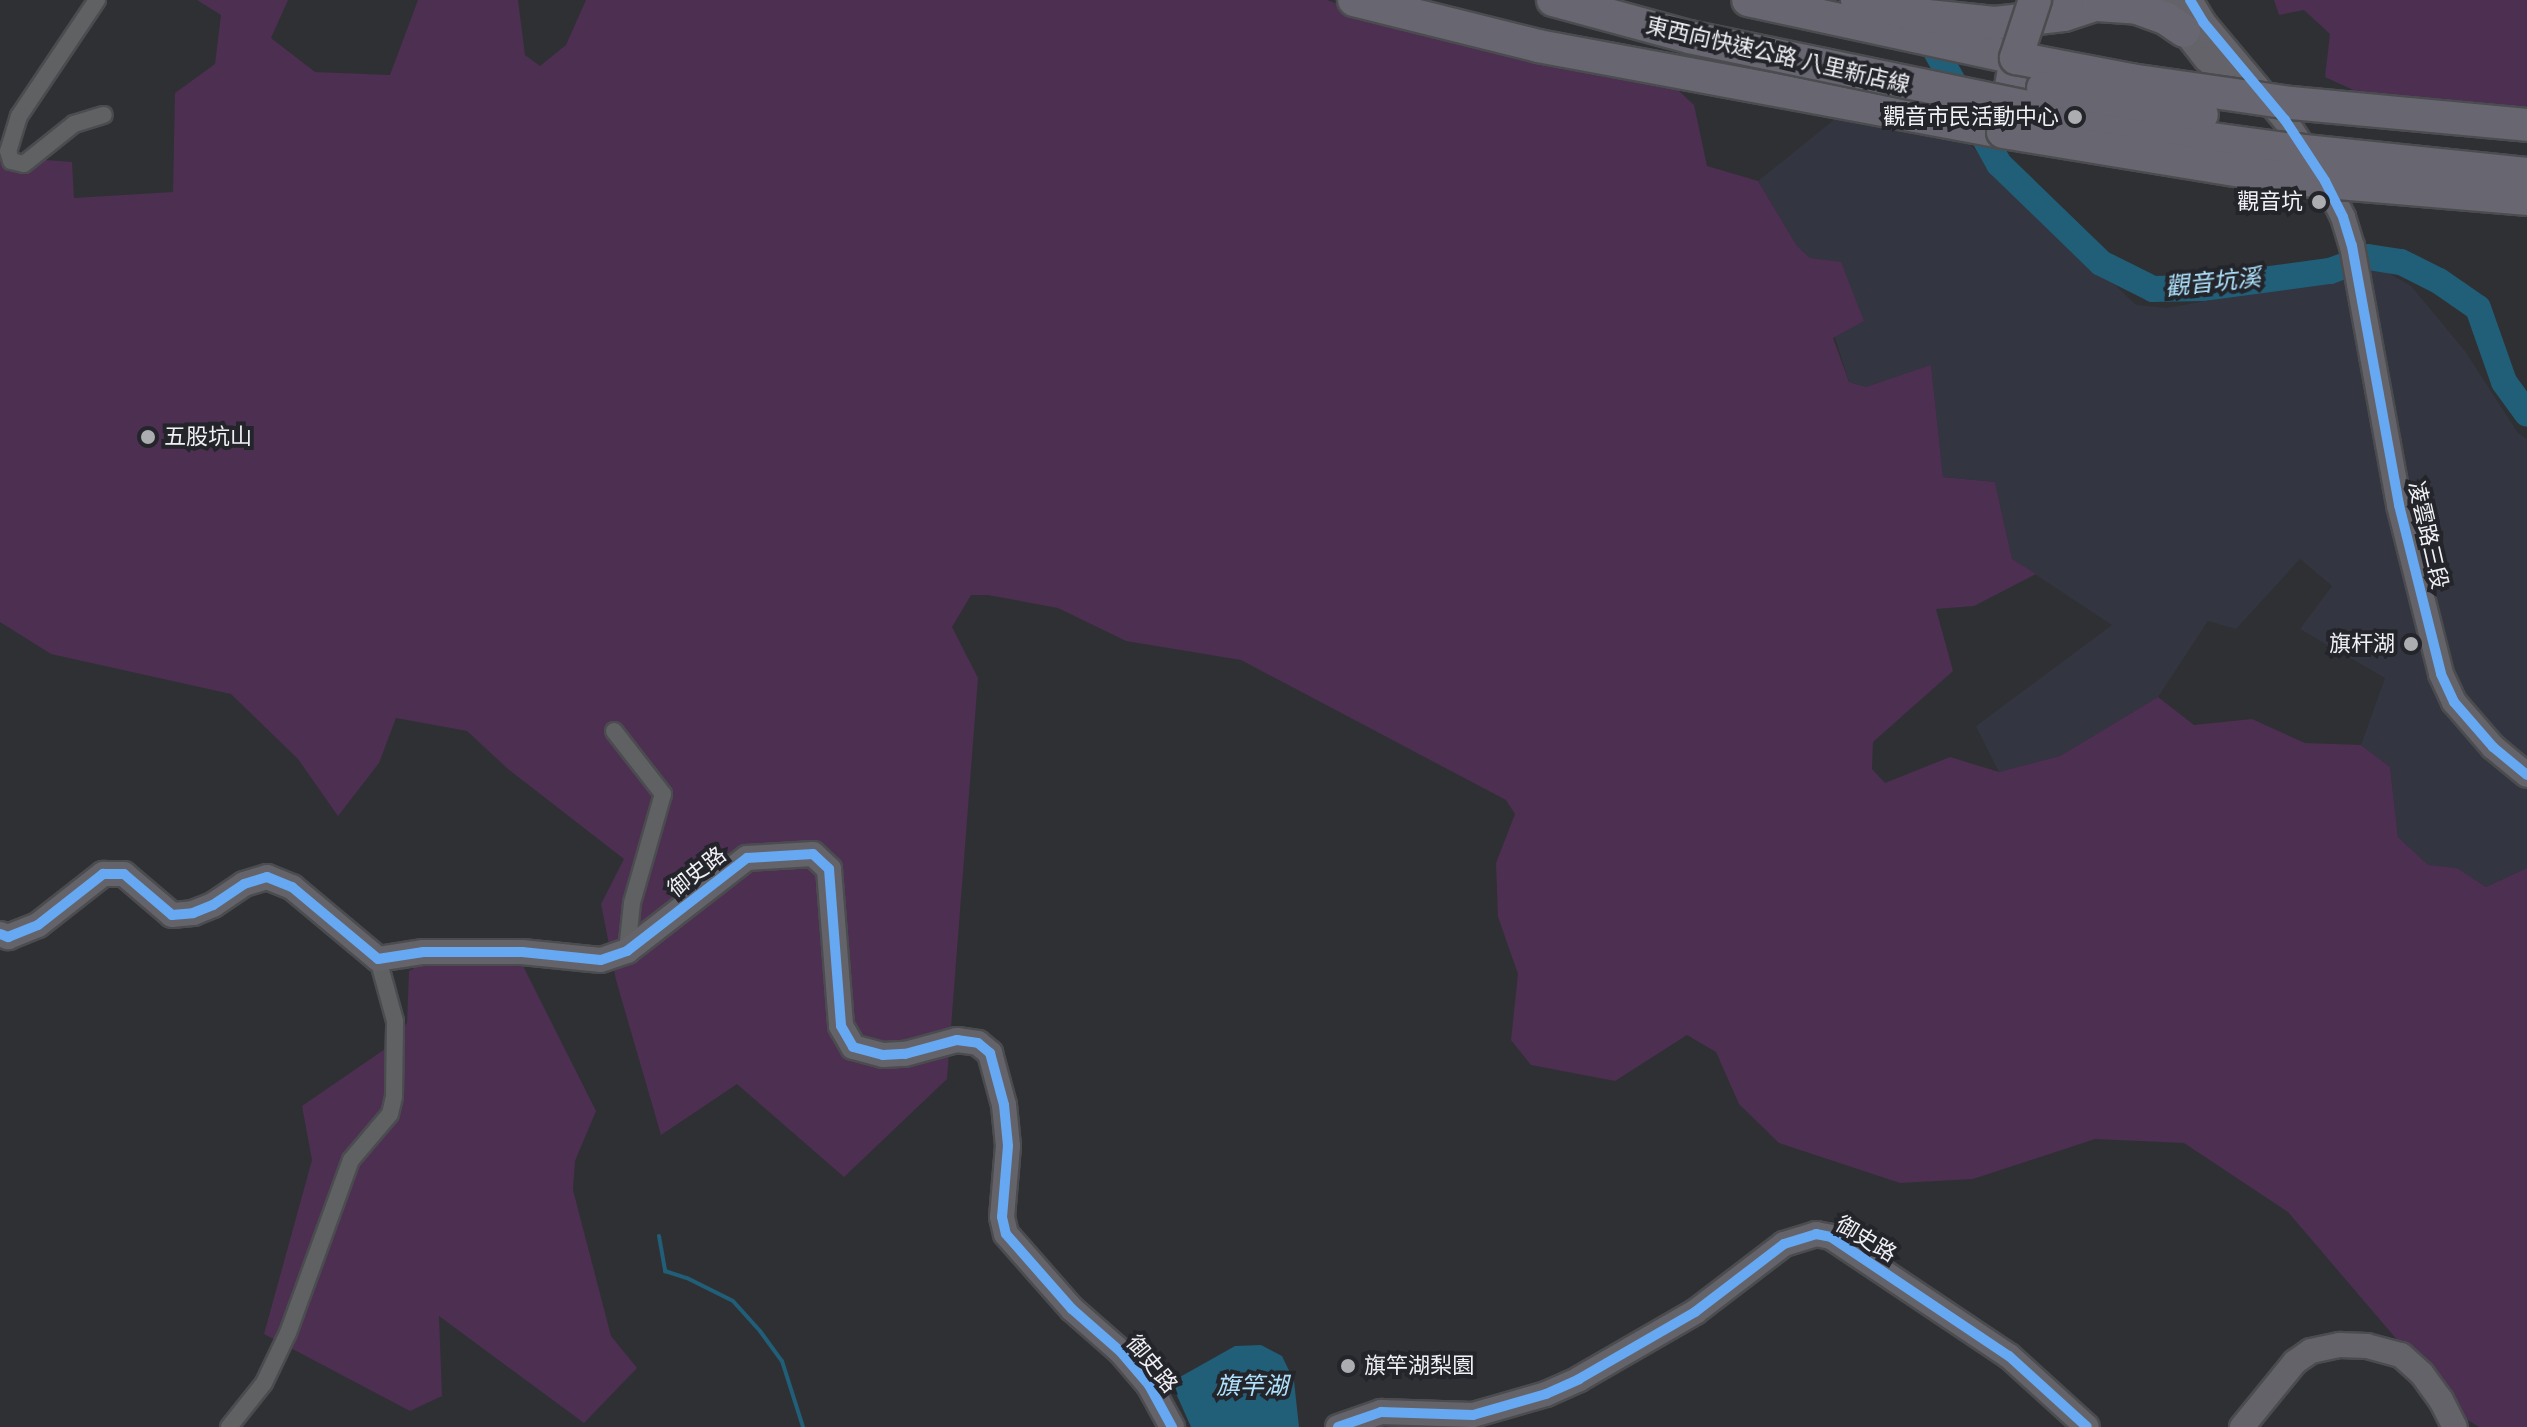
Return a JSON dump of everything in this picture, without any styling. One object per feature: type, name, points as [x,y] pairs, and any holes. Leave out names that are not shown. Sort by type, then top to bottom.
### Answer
[{"type":"highway","points":[[1354,0],[1538,46],[2003,132],[2289,179],[2527,199]]},
{"type":"highway","name":"東西向快速公路 八里新店線","points":[[1553,0],[1704,40],[2125,127],[2285,149],[2527,174]]},
{"type":"highway","name":"東西向快速公路 八里新店線","points":[[1636,0],[1918,64],[2130,105],[2307,130],[2527,152]]},
{"type":"highway","points":[[1748,0],[2131,80],[2291,103],[2527,125]]},
{"type":"highway","points":[[1857,0],[1909,14],[2034,0],[2016,58]]},
{"type":"highway","points":[[2003,132],[2016,58],[2019,0]]},
{"type":"highway","points":[[1955,9],[2030,21],[2104,3],[2137,8],[2165,18],[2184,31]]},
{"type":"street","points":[[97,0],[19,116],[8,151],[11,161],[24,164],[74,124],[104,115]]},
{"type":"street","points":[[2166,0],[2184,31],[2206,59],[2309,158]]},
{"type":"street","points":[[2190,0],[2203,22],[2265,92],[2309,158]]},
{"type":"street","name":"凌雲路三段","points":[[2309,158],[2325,181],[2352,246],[2399,505],[2441,674],[2454,702],[2493,747],[2527,775]]},
{"type":"street","points":[[614,731],[663,794],[632,903],[627,951]]},
{"type":"street","name":"御史路","points":[[378,959],[423,952],[522,952],[601,960],[627,951],[747,858],[800,853],[823,860],[829,869],[832,886],[841,1026],[853,1047],[883,1055],[905,1054],[957,1040],[978,1043],[990,1053],[1004,1105],[1008,1146],[1002,1217],[1006,1234],[1072,1309],[1120,1351],[1149,1385],[1172,1427]]},
{"type":"street","points":[[0,934],[8,937],[38,925],[103,874],[124,874],[172,915],[193,913],[213,905],[244,884],[267,877],[292,887],[378,959],[395,1021],[394,1097],[390,1114],[351,1160],[288,1333],[264,1383],[229,1427]]},
{"type":"street","name":"御史路","points":[[1338,1427],[1381,1412],[1473,1415],[1546,1394],[1579,1379],[1695,1312],[1784,1244],[1816,1234],[1831,1237],[2009,1356],[2087,1427]]},
{"type":"street","points":[[2242,1427],[2295,1362],[2311,1351],[2340,1345],[2367,1346],[2401,1355],[2422,1374],[2455,1427]]},
{"type":"shaded area","points":[[197,0],[288,0],[271,38],[315,72],[390,75],[418,0],[518,0],[525,55],[540,66],[566,45],[586,0],[1327,0],[1372,17],[1665,78],[1694,105],[1707,166],[1758,181],[1797,246],[1810,258],[1841,262],[1864,321],[1833,338],[1849,382],[1866,387],[1931,365],[1943,477],[1995,482],[2012,559],[2036,574],[1974,606],[1936,609],[1953,671],[1873,742],[1872,769],[1885,783],[1950,757],[1999,772],[2060,756],[2158,697],[2194,725],[2252,719],[2305,743],[2361,745],[2390,767],[2398,837],[2428,865],[2457,868],[2486,887],[2527,868],[2527,1427],[2479,1427],[2463,1417],[2288,1212],[2184,1143],[2095,1139],[1973,1179],[1900,1183],[1779,1143],[1739,1104],[1716,1052],[1687,1035],[1615,1081],[1531,1065],[1511,1040],[1518,974],[1498,917],[1496,863],[1515,814],[1506,800],[1241,660],[1126,641],[1058,608],[988,595],[971,595],[952,627],[978,678],[947,1079],[844,1177],[737,1084],[661,1135],[616,980],[601,904],[624,859],[508,769],[467,731],[396,718],[379,763],[338,816],[298,759],[231,694],[51,654],[0,622],[0,143],[20,158],[72,162],[74,198],[173,192],[175,93],[215,64],[221,15]]},
{"type":"shaded area","points":[[2274,0],[2527,0],[2527,107],[2375,100],[2325,77],[2330,34],[2304,10],[2279,15]]},
{"type":"shaded area","points":[[1835,119],[1968,143],[2136,305],[2167,308],[2382,269],[2411,286],[2465,351],[2518,433],[2527,439],[2527,868],[2486,887],[2457,868],[2428,866],[2398,837],[2390,767],[2361,745],[2385,678],[2300,629],[2332,586],[2300,559],[2236,629],[2208,621],[2158,697],[2060,756],[1999,772],[1976,726],[2112,625],[2012,559],[1995,482],[1943,477],[1931,366],[1866,387],[1849,382],[1810,258],[1797,246],[1758,181]]},
{"type":"shaded area","points":[[426,961],[521,962],[596,1111],[575,1161],[573,1190],[611,1336],[637,1368],[584,1423],[439,1316],[442,1396],[410,1411],[264,1334],[312,1160],[302,1106],[385,1049],[407,1023],[409,971]]},
{"type":"water","name":"旗竿湖","points":[[1261,1345],[1282,1356],[1294,1381],[1299,1427],[1191,1427],[1171,1382],[1235,1346]]},
{"type":"waterway","name":"觀音坑溪","points":[[1923,28],[1999,164],[2101,263],[2153,289],[2202,288],[2330,271],[2368,257],[2401,262],[2439,281],[2478,308],[2504,382],[2527,414]]},
{"type":"waterway","points":[[659,1236],[665,1271],[687,1278],[733,1301],[760,1331],[782,1361],[803,1427]]},
{"type":"cycle path","points":[[2190,0],[2203,22],[2285,120],[2325,181],[2343,217],[2352,246],[2399,505],[2441,674],[2454,702],[2493,747],[2527,775]]},
{"type":"cycle path","points":[[0,934],[8,937],[38,925],[103,874],[124,874],[172,915],[193,913],[213,905],[244,884],[267,877],[292,887],[378,959],[423,952],[522,952],[601,960],[627,951],[747,858],[813,854],[829,869],[841,1026],[853,1047],[883,1055],[905,1054],[957,1040],[978,1043],[990,1053],[1004,1105],[1008,1146],[1002,1217],[1006,1234],[1072,1309],[1120,1351],[1149,1385],[1172,1427]]},
{"type":"cycle path","points":[[1338,1427],[1381,1412],[1473,1415],[1546,1394],[1579,1379],[1695,1312],[1784,1244],[1816,1234],[1831,1237],[2009,1356],[2087,1427]]},
{"type":"place","name":"觀音市民活動中心","points":[[2075,117]]},
{"type":"place","name":"觀音坑","points":[[2319,202]]},
{"type":"place","name":"五股坑山","points":[[148,437]]},
{"type":"place","name":"旗杆湖","points":[[2411,644]]},
{"type":"place","name":"旗竿湖梨園","points":[[1348,1366]]}]
